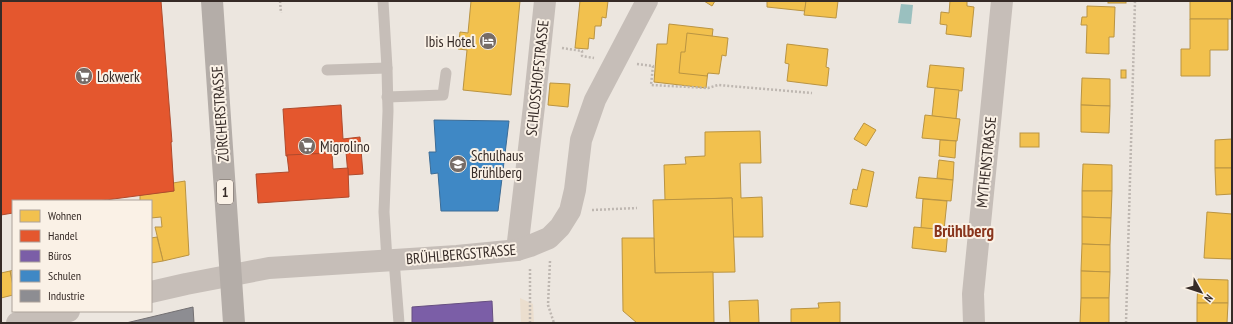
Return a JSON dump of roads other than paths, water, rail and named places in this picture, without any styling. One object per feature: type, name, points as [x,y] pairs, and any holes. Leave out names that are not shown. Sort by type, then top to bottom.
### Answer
[{"type":"main road","name":"ZÜRCHERSTRASSE","points":[[212,1],[234,323]]},
{"type":"street","name":"SCHLOSSHOFSTRASSE","points":[[532,250],[534,106],[545,1]]},
{"type":"street","name":"BRÜHLBERGSTRASSE","points":[[152,292],[269,268],[532,250],[549,238],[560,226],[570,211],[575,190],[581,140],[595,100],[606,59],[647,1]]},
{"type":"street","name":"MYTHENSTRASSE","points":[[974,323],[973,294],[1002,1]]},
{"type":"street","points":[[17,323],[65,312]]},
{"type":"lane","points":[[382,1],[387,68],[384,212],[399,323]]},
{"type":"lane","points":[[327,70],[387,68]]},
{"type":"lane","points":[[387,96],[443,95],[446,73]]},
{"type":"water","points":[[901,4],[913,5],[911,24],[898,23]]},
{"type":"place","name":"Ibis Hotel","points":[[488,41]]},
{"type":"place","name":"Lokwerk","points":[[84,76]]},
{"type":"place","name":"Migrolino","points":[[307,146]]},
{"type":"place","name":"Schulhaus Brühlberg","points":[[458,164]]},
{"type":"district","name":"Brühlberg","points":[[964,231]]}]
